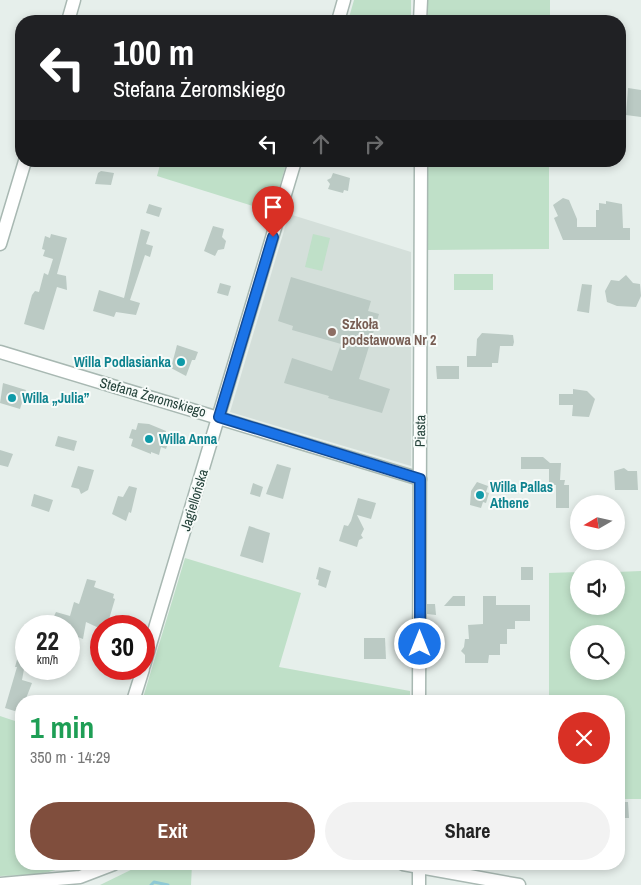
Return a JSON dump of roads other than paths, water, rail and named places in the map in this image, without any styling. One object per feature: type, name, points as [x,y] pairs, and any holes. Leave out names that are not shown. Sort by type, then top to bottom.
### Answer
[{"type":"street","points":[[70,15],[74,0]]},
{"type":"street","points":[[340,15],[344,0]]},
{"type":"street","points":[[420,15],[421,0]]},
{"type":"street","points":[[0,244],[23,167]]},
{"type":"street","name":"Jagiellońska","points":[[155,628],[294,167]]},
{"type":"street","name":"Piasta","points":[[419,695],[421,167]]},
{"type":"street","name":"Stefana Żeromskiego","points":[[0,352],[420,479]]},
{"type":"street","name":"Jagiellońska","points":[[135,695],[139,680]]},
{"type":"street","points":[[0,884],[79,881],[102,870]]},
{"type":"street","points":[[419,870],[419,885]]},
{"type":"street","points":[[444,870],[519,885]]},
{"type":"waterway","points":[[151,885],[154,882],[168,885]]},
{"type":"place","name":"Szkoła podstawowa Nr 2","points":[[332,332]]},
{"type":"place","name":"Willa Podlasianka","points":[[181,362]]},
{"type":"place","name":"Willa „Julia”","points":[[12,398]]},
{"type":"place","name":"Willa Anna","points":[[149,439]]},
{"type":"place","name":"Willa Pallas Athene","points":[[480,495]]}]
